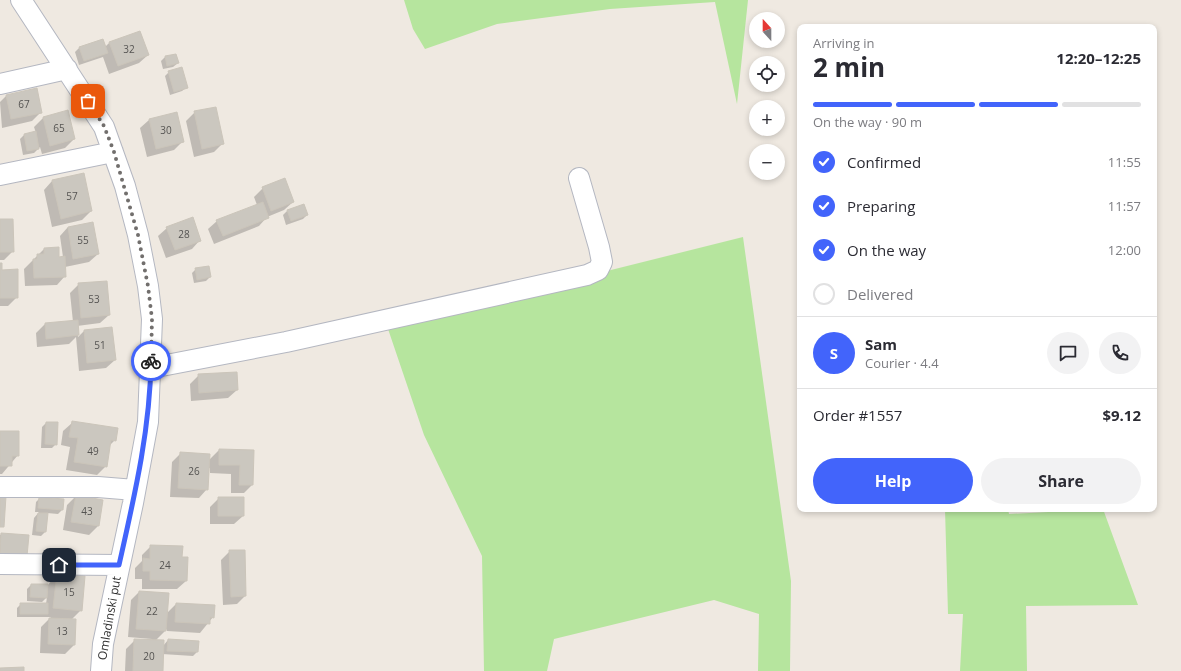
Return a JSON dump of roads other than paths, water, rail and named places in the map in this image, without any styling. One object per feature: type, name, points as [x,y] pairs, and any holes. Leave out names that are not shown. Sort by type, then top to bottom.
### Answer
[{"type":"street","name":"Omladinski put","points":[[21,0],[104,126],[114,152],[138,235],[148,286],[152,319],[148,422],[103,644],[101,671]]},
{"type":"street","points":[[0,84],[67,69]]},
{"type":"street","points":[[0,175],[114,152]]},
{"type":"street","points":[[151,368],[286,342],[587,275],[598,270],[602,262],[579,178]]},
{"type":"street","points":[[0,487],[98,487],[135,490]]},
{"type":"street","points":[[0,564],[119,565]]}]
